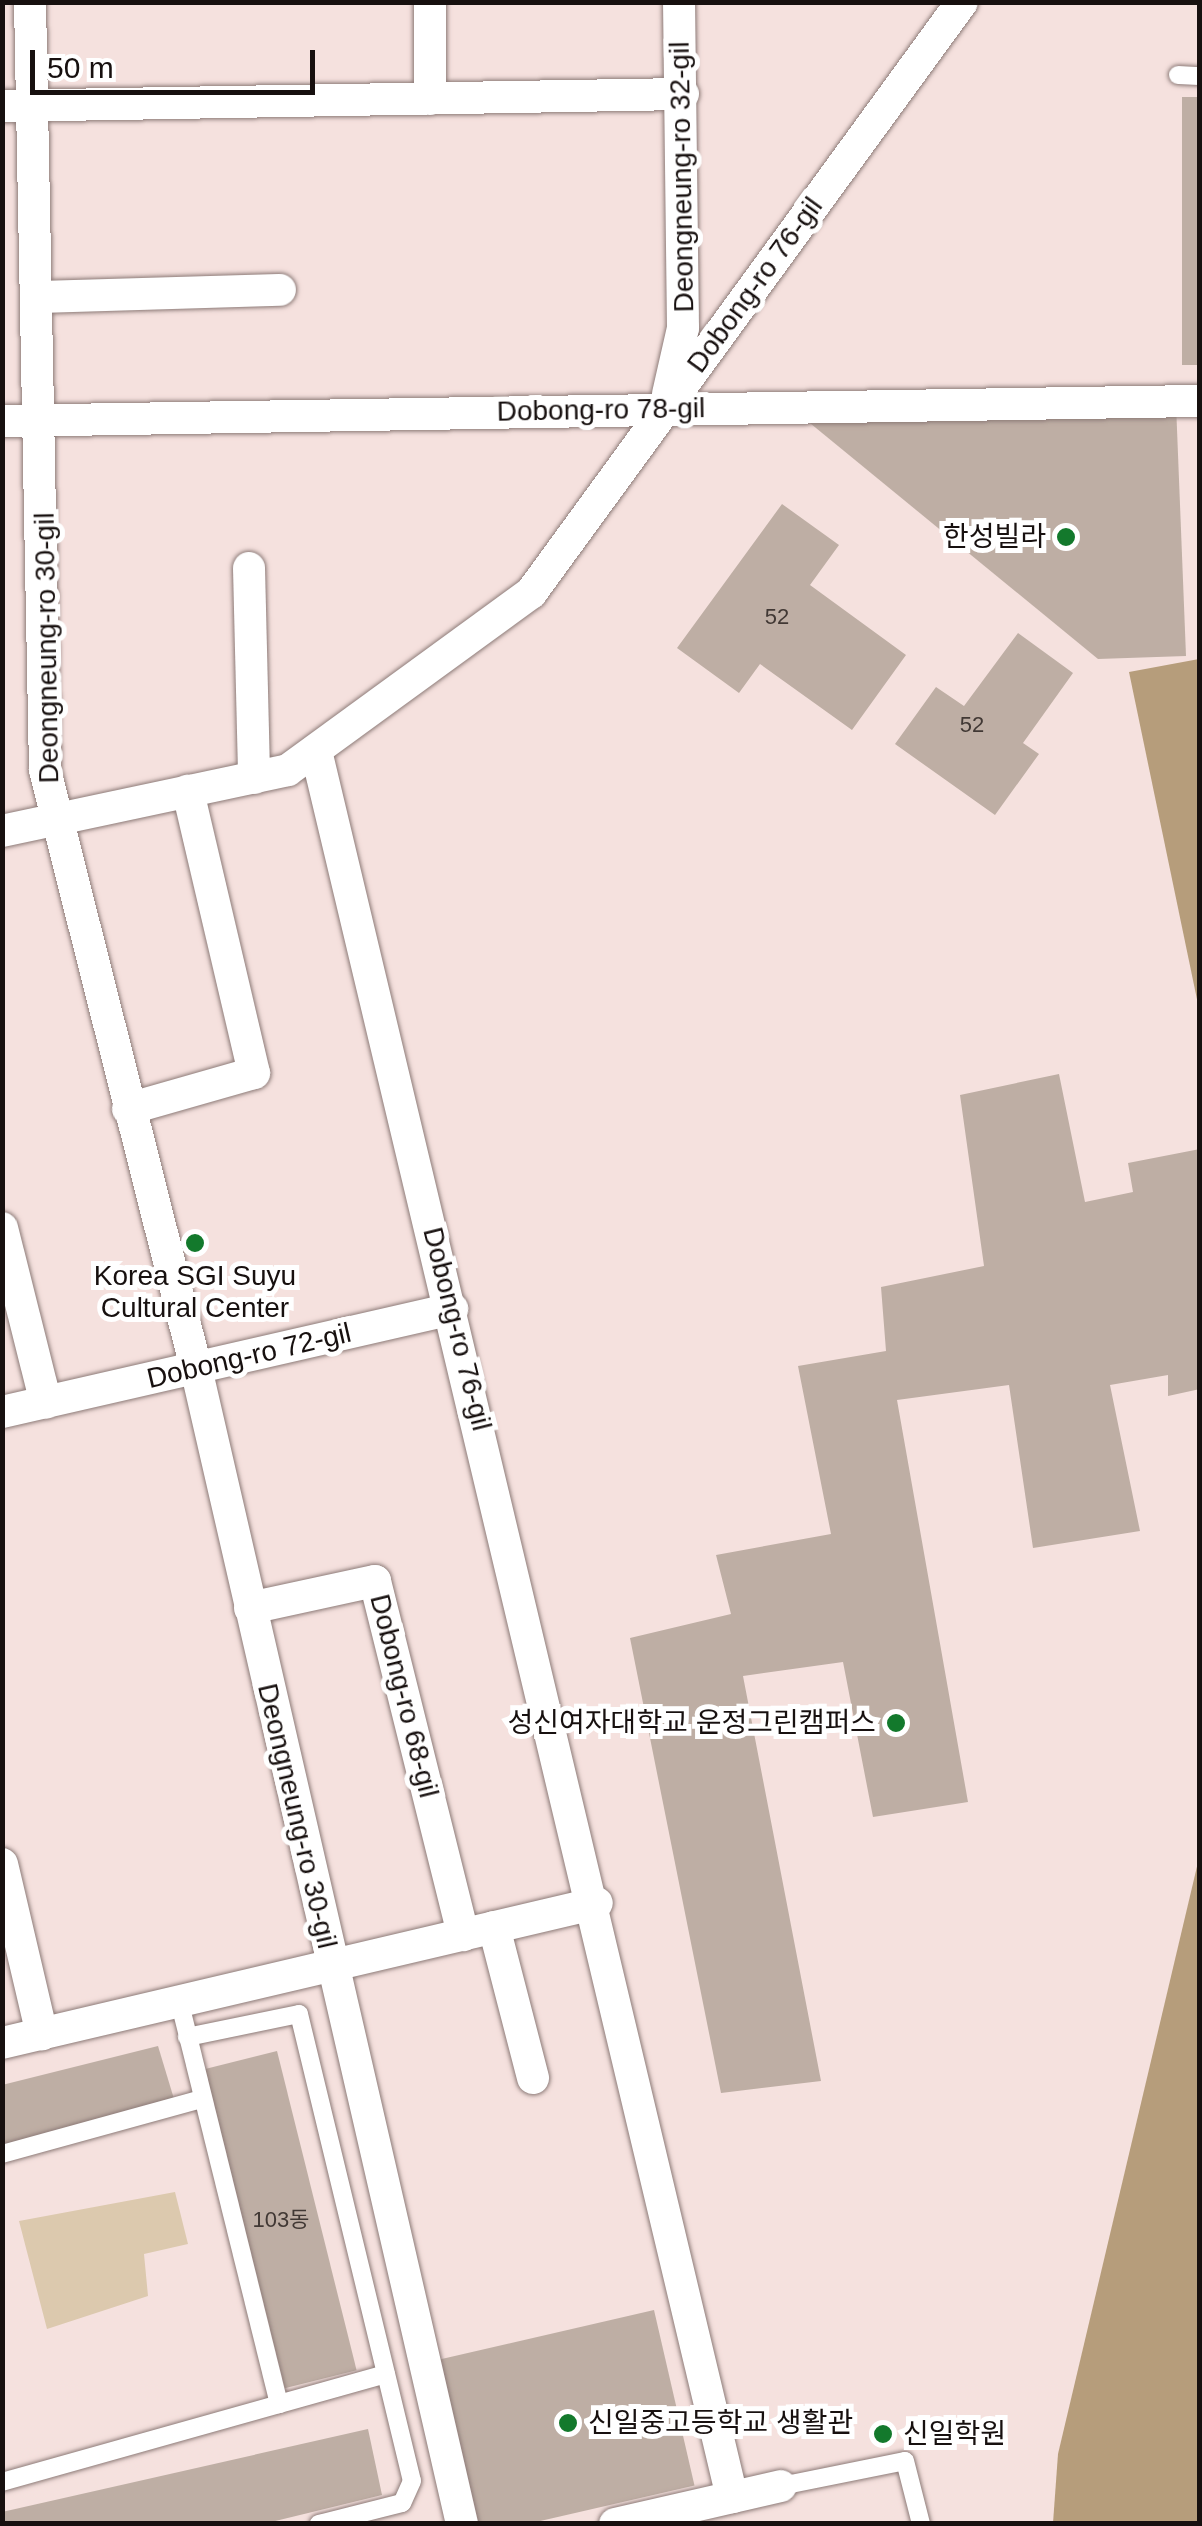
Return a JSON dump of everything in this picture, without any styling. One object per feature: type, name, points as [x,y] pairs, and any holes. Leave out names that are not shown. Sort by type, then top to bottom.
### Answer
[{"type":"street","name":"Deongneung-ro 30-gil","points":[[30,2],[18,106],[39,297],[45,770],[54,820],[196,1368],[462,2524]]},
{"type":"street","points":[[430,2],[430,99]]},
{"type":"street","name":"Deongneung-ro 32-gil","points":[[664,408],[683,328],[679,2]]},
{"type":"street","name":"Dobong-ro 76-gil","points":[[2,831],[254,778],[317,754],[531,593],[962,2]]},
{"type":"street","points":[[18,106],[683,94]]},
{"type":"street","points":[[39,297],[280,290]]},
{"type":"street","name":"Dobong-ro 78-gil","points":[[2,421],[1200,400]]},
{"type":"street","points":[[249,568],[254,778]]},
{"type":"street","name":"Dobong-ro 76-gil","points":[[317,754],[597,1903],[732,2497]]},
{"type":"street","points":[[128,1109],[254,1073],[188,791]]},
{"type":"street","points":[[2,1228],[46,1402]]},
{"type":"street","name":"Dobong-ro 72-gil","points":[[2,1412],[452,1309]]},
{"type":"street","name":"Dobong-ro 68-gil","points":[[250,1608],[375,1581],[478,1931],[533,2078]]},
{"type":"street","points":[[2,1864],[42,2034]]},
{"type":"street","points":[[2,2044],[597,1903]]},
{"type":"street","points":[[615,2524],[781,2486]]},
{"type":"lane","points":[[1178,76],[1200,76]]},
{"type":"lane","points":[[179,2002],[279,2404]]},
{"type":"lane","points":[[187,2038],[299,2014],[386,2374],[410,2493],[318,2524]]},
{"type":"lane","points":[[2,2154],[201,2099]]},
{"type":"lane","points":[[2,2482],[386,2374]]},
{"type":"lane","points":[[781,2486],[905,2461],[921,2524]]},
{"type":"shaded area","points":[[1200,659],[1199,1009],[1129,672]]},
{"type":"shaded area","points":[[1199,1858],[1199,2523],[1053,2523],[1058,2454]]},
{"type":"shaded area","points":[[175,2192],[188,2244],[144,2254],[148,2296],[47,2329],[19,2221]]},
{"type":"building","points":[[1182,97],[1200,97],[1200,365],[1182,365]]},
{"type":"building","name":"한성빌라","points":[[1176,404],[1186,656],[1098,659],[805,419]]},
{"type":"building","points":[[782,504],[839,545],[810,585],[906,655],[852,730],[760,664],[739,693],[677,648]]},
{"type":"building","points":[[1018,633],[1073,673],[1023,743],[1039,754],[995,815],[895,744],[936,687],[964,706]]},
{"type":"building","points":[[1059,1074],[1085,1202],[1133,1192],[1128,1163],[1200,1149],[1200,1389],[1168,1396],[1168,1375],[1110,1385],[1140,1531],[1033,1548],[1009,1385],[897,1400],[968,1802],[873,1817],[843,1662],[743,1676],[821,2081],[721,2093],[630,1638],[731,1614],[716,1555],[831,1534],[798,1366],[886,1351],[881,1287],[984,1266],[960,1095]]},
{"type":"building","points":[[158,2046],[174,2099],[2,2146],[2,2085]]},
{"type":"building","points":[[277,2051],[357,2370],[285,2388],[205,2069]]},
{"type":"building","name":"신일중고등학교 생활관","points":[[654,2310],[694,2485],[527,2524],[479,2524],[441,2359]]},
{"type":"building","points":[[368,2429],[382,2495],[263,2524],[2,2524],[2,2512]]},
{"type":"place","name":"한성빌라","points":[[1066,537]]},
{"type":"place","name":"Korea SGI Suyu Cultural Center","points":[[195,1243]]},
{"type":"place","name":"성신여자대학교 운정그린캠퍼스","points":[[896,1723]]},
{"type":"place","name":"신일중고등학교 생활관","points":[[568,2423]]},
{"type":"place","name":"신일학원","points":[[883,2434]]}]
